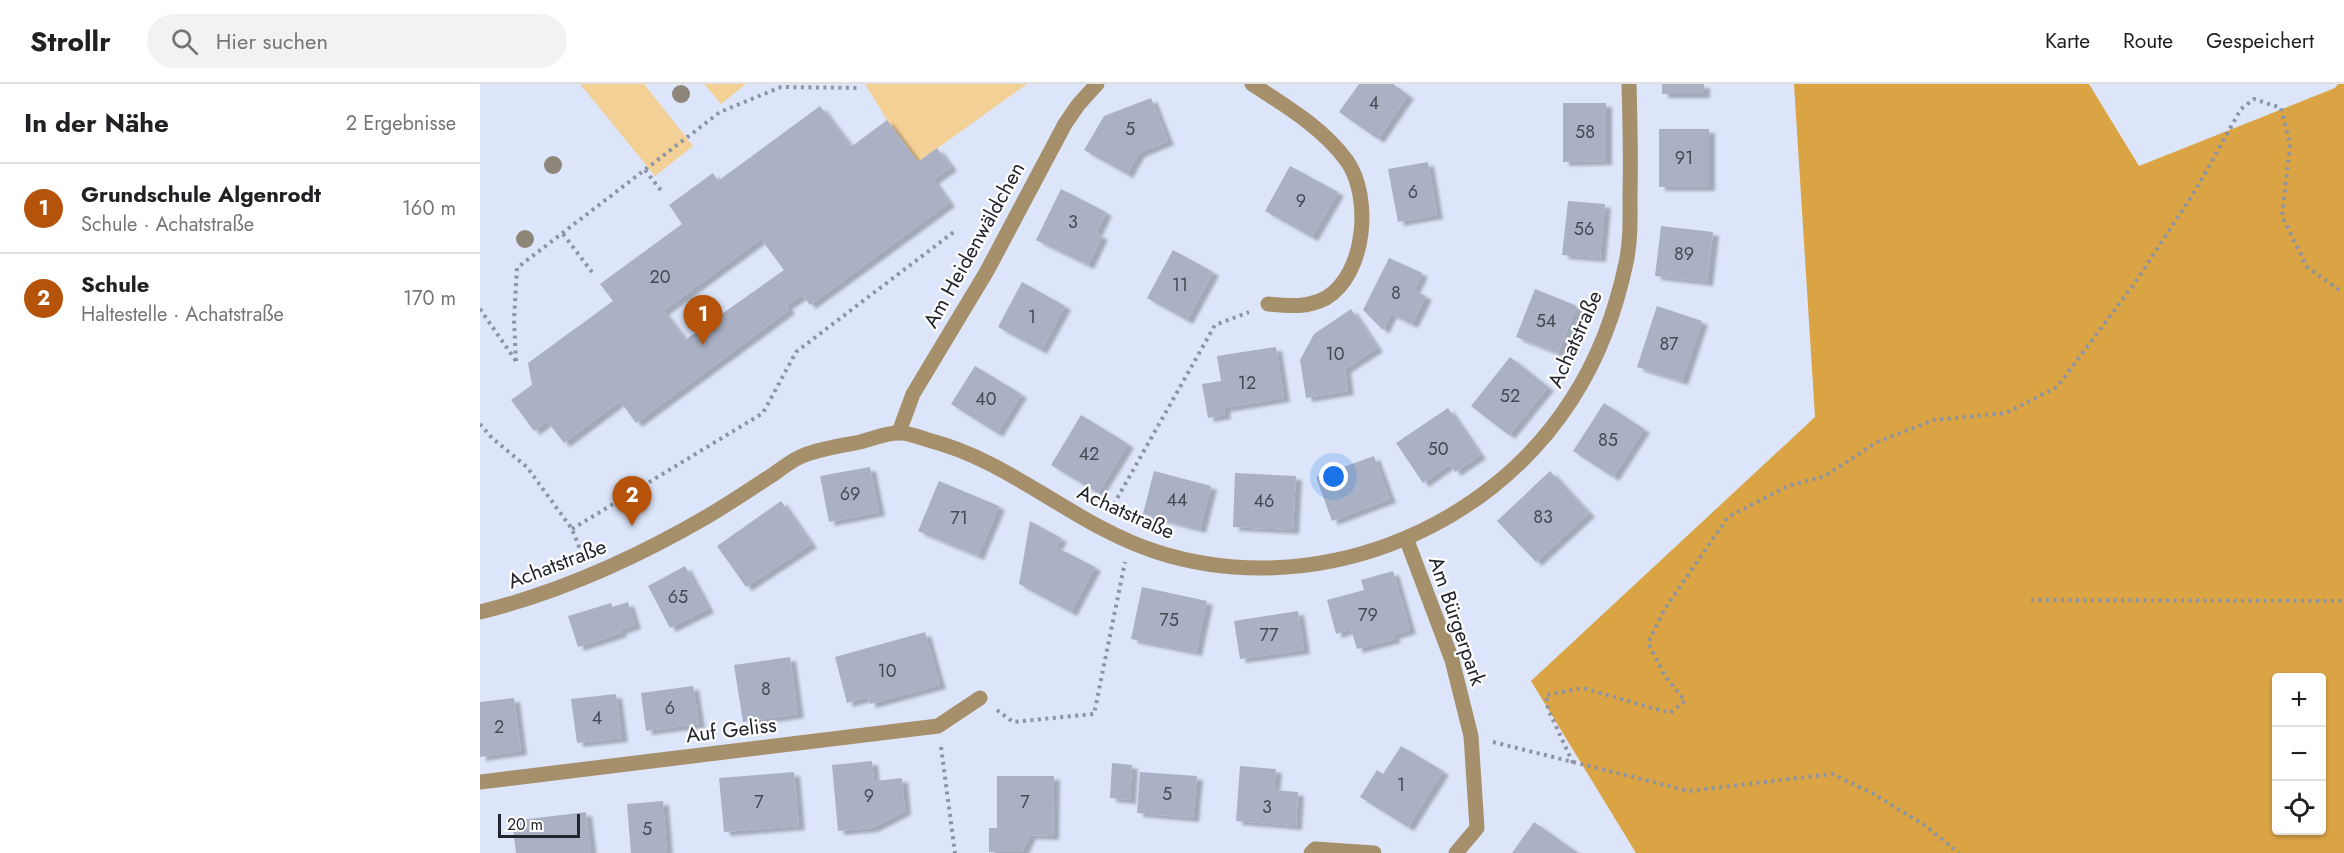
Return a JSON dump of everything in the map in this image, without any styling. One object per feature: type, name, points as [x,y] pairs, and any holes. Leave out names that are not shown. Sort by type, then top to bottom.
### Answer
[{"type":"street","name":"Am Heidenwäldchen","points":[[899,432],[913,393],[987,271],[1065,124],[1097,84]]},
{"type":"street","points":[[1252,84],[1331,141],[1349,164],[1359,188],[1362,213],[1354,265],[1343,283],[1326,297],[1303,306],[1268,304]]},
{"type":"street","name":"Achatstraße","points":[[480,612],[540,596],[591,576],[645,550],[710,515],[801,456],[899,432],[970,453],[1129,541],[1188,560],[1256,569],[1285,568],[1330,562],[1379,549],[1406,538],[1453,515],[1506,476],[1556,422],[1583,382],[1606,329],[1627,259],[1630,228],[1629,84]]},
{"type":"street","name":"Am Bürgerpark","points":[[1406,538],[1452,660],[1471,735],[1477,828],[1456,853]]},
{"type":"street","name":"Auf Geliss","points":[[480,782],[938,726],[980,698]]},
{"type":"street","points":[[1311,853],[1315,849],[1374,853]]},
{"type":"path","points":[[480,309],[516,362],[514,320],[517,268],[720,112],[781,87],[861,88]]},
{"type":"path","points":[[1573,764],[1548,709],[1546,695],[1583,688],[1670,713],[1685,701],[1665,676],[1648,643],[1664,610],[1728,517],[1788,486],[1825,476],[1887,438],[1934,420],[2006,412],[2057,387],[2140,275],[2195,191],[2241,109],[2254,99],[2281,108],[2290,145],[2282,216],[2307,267],[2338,289],[2344,290]]},
{"type":"path","points":[[645,170],[663,193]]},
{"type":"path","points":[[572,529],[763,413],[796,351],[955,231]]},
{"type":"path","points":[[563,234],[592,272]]},
{"type":"path","points":[[1101,527],[1215,326],[1268,304]]},
{"type":"path","points":[[480,424],[492,438],[527,467],[572,529],[591,576]]},
{"type":"path","points":[[980,698],[1013,722],[1094,714],[1129,541]]},
{"type":"path","points":[[2031,600],[2344,601]]},
{"type":"path","points":[[938,726],[955,853]]},
{"type":"path","points":[[1471,735],[1573,764],[1689,791],[1832,774],[1872,793],[1926,826],[1959,853]]},
{"type":"shaded area","points":[[580,84],[644,84],[693,146],[655,176]]},
{"type":"shaded area","points":[[704,84],[746,84],[721,104]]},
{"type":"shaded area","points":[[865,84],[1027,84],[918,162],[887,120]]},
{"type":"shaded area","points":[[1794,84],[2089,84],[2139,166],[2335,88],[2338,84],[2344,84],[2344,853],[1636,853],[1531,681],[1815,417]]},
{"type":"building","points":[[1359,84],[1393,84],[1408,95],[1378,139],[1339,112]]},
{"type":"building","points":[[1662,84],[1704,84],[1704,94],[1662,94]]},
{"type":"building","points":[[1151,98],[1168,141],[1139,153],[1127,174],[1084,150],[1104,116]]},
{"type":"building","points":[[1563,103],[1606,103],[1606,161],[1563,162]]},
{"type":"building","points":[[820,106],[851,147],[887,120],[918,162],[937,148],[951,167],[933,180],[949,203],[810,305],[802,295],[786,306],[789,310],[636,423],[620,401],[564,443],[547,421],[534,431],[511,400],[532,385],[528,363],[613,301],[600,284],[682,224],[669,205],[713,173],[718,181]],"holes":[[[761,239],[784,270],[685,340],[663,311]]]},
{"type":"building","points":[[1659,129],[1709,129],[1709,187],[1659,187]]},
{"type":"building","points":[[1428,162],[1437,215],[1398,222],[1388,169]]},
{"type":"building","points":[[1290,166],[1338,192],[1312,237],[1265,211]]},
{"type":"building","points":[[1061,189],[1106,212],[1096,233],[1102,236],[1088,265],[1036,240]]},
{"type":"building","points":[[1568,201],[1605,204],[1600,258],[1562,255]]},
{"type":"building","points":[[1661,226],[1713,232],[1707,282],[1655,276]]},
{"type":"building","points":[[1173,250],[1213,272],[1187,320],[1147,298]]},
{"type":"building","points":[[1389,258],[1422,273],[1414,290],[1426,296],[1412,324],[1391,314],[1383,330],[1363,310]]},
{"type":"building","points":[[1022,282],[1065,306],[1041,350],[998,327]]},
{"type":"building","points":[[1535,289],[1577,306],[1558,353],[1516,337]]},
{"type":"building","points":[[1657,306],[1702,321],[1682,381],[1637,367]]},
{"type":"building","points":[[1351,309],[1377,348],[1345,369],[1348,391],[1306,398],[1300,360],[1314,334]]},
{"type":"building","points":[[1276,347],[1284,398],[1224,408],[1225,415],[1208,418],[1202,384],[1221,381],[1217,356]]},
{"type":"building","points":[[1510,357],[1548,387],[1509,435],[1471,406]]},
{"type":"building","points":[[975,366],[1021,394],[997,433],[951,404]]},
{"type":"building","points":[[1604,403],[1644,429],[1613,477],[1573,451]]},
{"type":"building","points":[[1448,408],[1480,455],[1455,472],[1450,464],[1423,483],[1396,443]]},
{"type":"building","points":[[1081,415],[1128,444],[1098,493],[1051,465]]},
{"type":"building","points":[[1374,456],[1390,499],[1332,521],[1316,477]]},
{"type":"building","points":[[870,467],[879,512],[829,522],[820,476]]},
{"type":"building","points":[[1154,471],[1211,486],[1200,529],[1143,514]]},
{"type":"building","points":[[1550,471],[1589,513],[1536,562],[1497,521]]},
{"type":"building","points":[[1235,473],[1296,476],[1293,530],[1233,527]]},
{"type":"building","points":[[939,481],[999,506],[978,556],[918,531]]},
{"type":"building","points":[[781,501],[811,544],[746,587],[717,546]]},
{"type":"building","points":[[1030,521],[1061,538],[1056,547],[1095,567],[1071,612],[1019,584]]},
{"type":"building","points":[[685,566],[708,609],[670,628],[648,586]]},
{"type":"building","points":[[1393,571],[1410,630],[1393,635],[1395,639],[1357,649],[1351,629],[1336,634],[1327,600],[1364,590],[1361,580]]},
{"type":"building","points":[[1142,587],[1207,601],[1196,652],[1131,639]]},
{"type":"building","points":[[628,602],[635,625],[620,630],[621,633],[578,647],[568,616],[611,603],[612,607]]},
{"type":"building","points":[[1298,611],[1304,650],[1240,659],[1234,621]]},
{"type":"building","points":[[925,632],[940,685],[870,704],[868,697],[847,703],[835,657]]},
{"type":"building","points":[[790,657],[798,714],[743,722],[734,665]]},
{"type":"building","points":[[693,686],[699,724],[646,731],[641,693]]},
{"type":"building","points":[[616,694],[622,738],[577,743],[571,699]]},
{"type":"building","points":[[514,698],[521,751],[480,757],[480,702]]},
{"type":"building","points":[[1401,746],[1443,771],[1408,827],[1360,797],[1377,770],[1383,774]]},
{"type":"building","points":[[872,761],[874,781],[902,778],[905,811],[872,828],[838,831],[832,765]]},
{"type":"building","points":[[1112,763],[1132,765],[1130,800],[1110,798]]},
{"type":"building","points":[[1240,766],[1276,769],[1274,790],[1298,792],[1296,826],[1236,821]]},
{"type":"building","points":[[794,772],[799,826],[724,832],[719,778]]},
{"type":"building","points":[[1140,772],[1197,776],[1193,818],[1137,813]]},
{"type":"building","points":[[997,776],[1054,776],[1053,836],[1030,835],[1022,852],[989,852],[989,828],[997,828]]},
{"type":"building","points":[[663,801],[667,853],[631,853],[627,804]]},
{"type":"building","points":[[586,812],[591,853],[516,853],[512,821]]},
{"type":"building","points":[[1534,822],[1578,853],[1512,853]]},
{"type":"place","name":"Grundschule Algenrodt","points":[[703,345]]},
{"type":"place","name":"Schule","points":[[632,526]]}]
